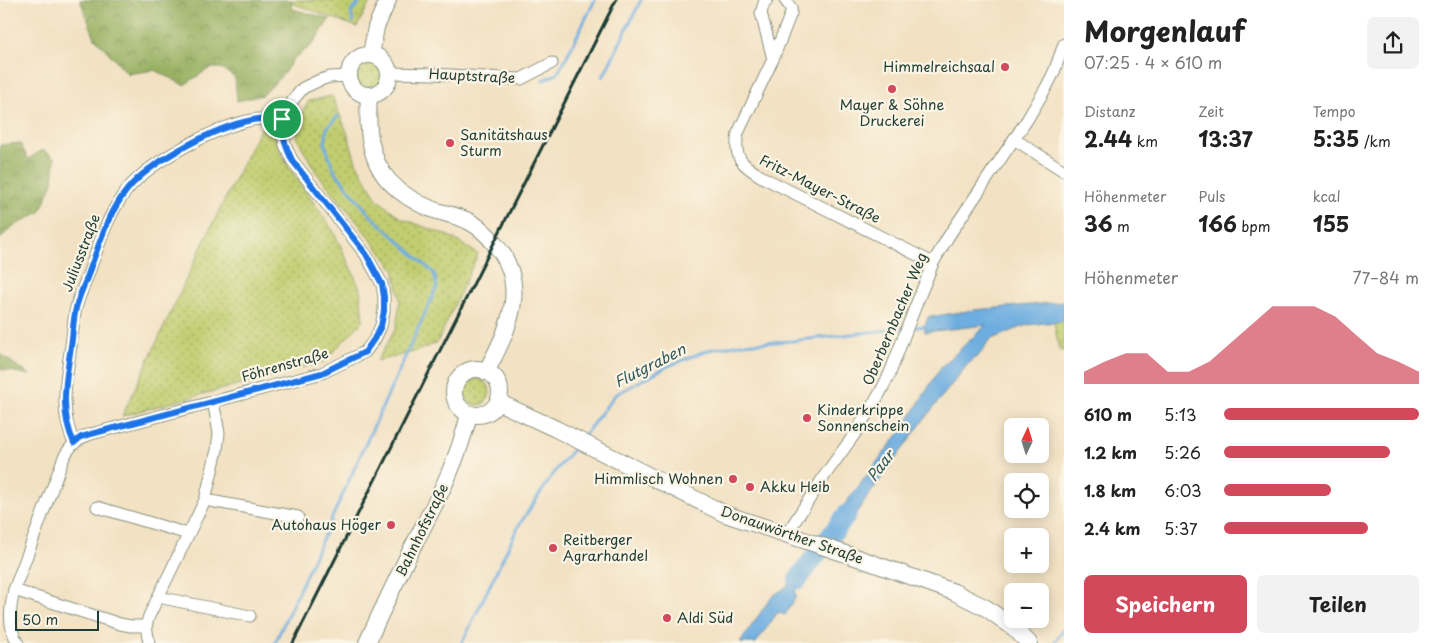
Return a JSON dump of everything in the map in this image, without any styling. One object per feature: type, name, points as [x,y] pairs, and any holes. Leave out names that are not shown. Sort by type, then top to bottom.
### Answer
[{"type":"main road","points":[[372,55],[376,27],[388,0]]},
{"type":"main road","points":[[364,55],[372,55],[384,61],[389,73],[389,80],[381,92],[369,95],[362,94],[356,90],[352,86],[349,76],[350,67],[364,55]]},
{"type":"main road","points":[[369,95],[370,144],[376,161],[390,182],[410,198],[434,210],[472,223],[485,232],[500,249],[509,266],[514,288],[514,304],[501,343],[486,372]]},
{"type":"main road","points":[[468,371],[486,372],[499,385],[498,402],[490,411],[483,414],[469,414],[457,404],[454,396],[457,381],[468,371]]},
{"type":"main road","name":"Donauwörther Straße","points":[[498,402],[725,514],[954,592],[986,608],[1014,628],[1026,640]]},
{"type":"main road","name":"Bahnhofstraße","points":[[366,643],[443,488],[458,452],[469,414]]},
{"type":"street","points":[[767,0],[762,8],[762,12],[773,59]]},
{"type":"street","name":"Fritz-Mayer-Straße","points":[[785,0],[791,13],[773,59],[738,134],[736,144],[742,163],[762,177],[933,263]]},
{"type":"street","name":"Oberbernbacher Weg","points":[[786,535],[868,414],[890,373],[933,263],[1047,86],[1064,44]]},
{"type":"street","name":"Hauptstraße","points":[[389,73],[521,79],[552,63]]},
{"type":"street","points":[[282,119],[293,100],[303,88],[330,76],[349,76]]},
{"type":"street","name":"Föhrenstraße","points":[[74,443],[81,437],[91,434],[322,373],[365,352],[374,339],[381,326],[384,311],[382,284],[366,254],[292,160],[285,145],[282,119]]},
{"type":"street","name":"Juliusstraße","points":[[74,443],[66,420],[65,392],[76,308],[108,223],[121,198],[134,182],[156,165],[181,149],[214,132],[253,120],[282,119]]},
{"type":"street","points":[[1014,139],[1064,171]]},
{"type":"street","points":[[149,643],[146,626],[149,616],[205,500],[217,450],[219,432],[212,401]]},
{"type":"street","points":[[18,643],[6,632],[14,590],[61,466],[74,443]]},
{"type":"street","points":[[205,500],[298,517]]},
{"type":"street","points":[[97,507],[188,534]]},
{"type":"street","points":[[14,590],[120,624],[146,626]]},
{"type":"street","points":[[158,597],[250,616]]},
{"type":"green space","points":[[80,0],[291,0],[292,9],[330,19],[312,45],[293,59],[285,72],[263,95],[237,101],[235,78],[221,68],[210,68],[184,85],[154,70],[128,74],[95,38]]},
{"type":"green space","points":[[289,0],[371,0],[357,27],[289,2]]},
{"type":"green space","points":[[369,60],[380,64],[384,75],[380,86],[369,90],[358,86],[354,75],[358,64]]},
{"type":"green space","points":[[332,96],[347,132],[356,162],[377,199],[401,218],[451,237],[478,254],[437,343],[414,352],[377,361],[396,328],[400,300],[394,269],[316,172],[297,138],[297,120],[309,101]]},
{"type":"green space","points":[[260,129],[274,129],[279,149],[290,169],[334,232],[360,288],[363,321],[323,362],[122,416],[209,231]]},
{"type":"green space","points":[[20,143],[28,159],[43,150],[55,158],[53,183],[40,212],[12,227],[0,239],[0,145]]},
{"type":"green space","points":[[1064,321],[1064,351],[1059,350],[1054,322]]},
{"type":"green space","points":[[0,354],[30,375],[0,369]]},
{"type":"green space","points":[[477,379],[486,383],[490,392],[486,401],[477,405],[468,401],[464,392],[468,383]]},
{"type":"water","points":[[1064,302],[1064,321],[1027,325],[989,340],[981,353],[967,365],[926,417],[837,539],[822,534],[906,424],[941,367],[986,325],[925,332],[928,317],[974,310]]},
{"type":"water","points":[[809,556],[820,559],[795,591],[796,597],[785,615],[778,612],[756,643],[740,643],[771,597],[786,587]]},
{"type":"waterway","points":[[353,22],[351,12],[362,0]]},
{"type":"waterway","points":[[543,80],[557,74],[595,0]]},
{"type":"waterway","points":[[603,77],[641,0]]},
{"type":"waterway","points":[[275,643],[437,287],[434,273],[370,215],[334,170],[325,145],[327,128],[338,116]]},
{"type":"waterway","name":"Flutgraben","points":[[910,328],[925,326]]},
{"type":"waterway","name":"Flutgraben","points":[[583,437],[615,395],[666,367],[708,350],[740,344],[792,341],[904,328]]},
{"type":"waterway","name":"Flutgraben","points":[[462,643],[519,525],[556,470],[576,446]]},
{"type":"waterway","name":"Paar","points":[[798,579],[847,514]]},
{"type":"waterway","points":[[1054,643],[1064,629]]},
{"type":"railway","points":[[293,643],[616,0]]},
{"type":"place","name":"Himmelreichsaal","points":[[1005,67]]},
{"type":"place","name":"Mayer & Söhne Druckerei","points":[[892,89]]},
{"type":"place","name":"Sanitätshaus Sturm","points":[[450,143]]},
{"type":"place","name":"Kinderkrippe Sonnenschein","points":[[807,418]]},
{"type":"place","name":"Himmlisch Wohnen","points":[[733,479]]},
{"type":"place","name":"Akku Heib","points":[[750,487]]},
{"type":"place","name":"Autohaus Höger","points":[[391,525]]},
{"type":"place","name":"Reitberger Agrarhandel","points":[[553,548]]},
{"type":"place","name":"Aldi Süd","points":[[667,618]]},
{"type":"route","points":[[282,119],[285,145],[292,160],[366,254],[382,284],[384,311],[381,326],[374,339],[365,352],[322,373],[91,434],[81,437],[74,443],[66,420],[65,392],[76,308],[108,223],[121,198],[134,182],[156,165],[181,149],[214,132],[253,120],[282,119]]}]
